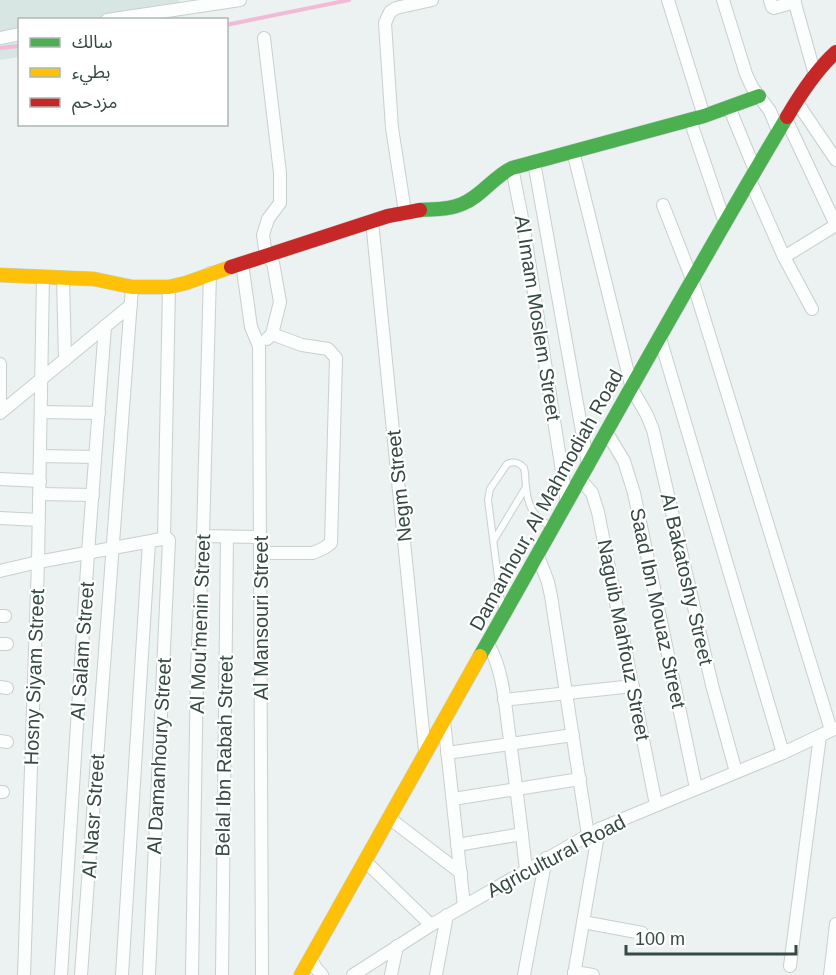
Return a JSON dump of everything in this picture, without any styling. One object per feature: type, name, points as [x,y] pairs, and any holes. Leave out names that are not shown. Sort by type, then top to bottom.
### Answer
[{"type":"main road","name":"Damanhour, Al Mahmodiah Road","points":[[302,975],[425,752],[752,175],[796,102],[815,75],[836,52]]},
{"type":"main road","points":[[0,275],[98,279],[132,287],[170,287],[372,221],[405,212],[463,204],[501,173],[512,168],[704,116],[759,96]]},
{"type":"street","points":[[120,18],[240,0]]},
{"type":"street","points":[[405,212],[392,128],[385,23],[390,12],[396,8],[432,0]]},
{"type":"street","points":[[668,0],[704,116]]},
{"type":"street","points":[[723,0],[746,74],[759,96],[782,125],[836,225],[784,257]]},
{"type":"street","points":[[770,0],[774,8],[794,1],[815,75]]},
{"type":"street","points":[[0,38],[18,34]]},
{"type":"street","points":[[259,346],[272,334],[280,302],[274,268],[266,255],[263,235],[268,219],[280,203],[280,173],[264,38]]},
{"type":"street","points":[[796,102],[836,160]]},
{"type":"street","points":[[729,107],[752,175],[784,257],[812,309]]},
{"type":"street","points":[[690,120],[725,223]]},
{"type":"street","name":"Al Bakatoshy Street","points":[[573,151],[632,389],[653,430],[712,686],[736,772]]},
{"type":"street","points":[[534,162],[588,466]]},
{"type":"street","name":"Al Imam Moslem Street","points":[[512,168],[525,234],[567,504]]},
{"type":"street","points":[[663,205],[692,279],[829,731],[790,966]]},
{"type":"street","name":"Negm Street","points":[[372,221],[425,752]]},
{"type":"street","name":"Al Mansouri Street","points":[[242,263],[251,327],[259,346],[262,975]]},
{"type":"street","name":"Al Mou'menin Street","points":[[192,975],[197,668],[210,273]]},
{"type":"street","name":"Hosny Siyam Street","points":[[24,975],[41,456],[43,277]]},
{"type":"street","points":[[63,278],[65,360]]},
{"type":"street","name":"Al Nasr Street","points":[[81,975],[132,287]]},
{"type":"street","name":"Al Damanhoury Street","points":[[149,975],[169,540],[165,539],[170,287]]},
{"type":"street","points":[[0,413],[131,305]]},
{"type":"street","name":"Al Salam Street","points":[[61,975],[105,326]]},
{"type":"street","points":[[261,553],[313,553],[332,543],[336,358],[328,349],[302,345],[272,334]]},
{"type":"street","points":[[660,338],[783,753]]},
{"type":"street","points":[[0,364],[0,413]]},
{"type":"street","points":[[42,412],[99,413]]},
{"type":"street","name":"Saad Ibn Mouaz Street","points":[[607,433],[624,461],[634,493],[696,789]]},
{"type":"street","points":[[41,456],[95,457]]},
{"type":"street","points":[[0,479],[93,495]]},
{"type":"street","name":"Naguib Mahfouz Street","points":[[581,480],[592,494],[598,512],[656,806]]},
{"type":"street","points":[[0,518],[39,520]]},
{"type":"street","points":[[203,536],[261,537]]},
{"type":"street","name":"Belal Ibn Rabah Street","points":[[222,975],[227,537]]},
{"type":"street","points":[[0,571],[165,539]]},
{"type":"street","points":[[122,975],[149,542]]},
{"type":"street","points":[[538,556],[551,596],[580,778],[594,832],[574,973],[593,975]]},
{"type":"street","points":[[488,644],[496,661],[504,700],[526,870]]},
{"type":"street","points":[[504,700],[633,686]]},
{"type":"street","points":[[444,720],[464,906]]},
{"type":"street","name":"Agricultural Road","points":[[353,975],[447,915],[594,832],[783,753],[829,731]]},
{"type":"street","points":[[447,753],[573,735]]},
{"type":"street","points":[[453,799],[580,778]]},
{"type":"street","points":[[389,818],[461,873]]},
{"type":"street","points":[[458,845],[522,834]]},
{"type":"street","points":[[524,975],[546,858]]},
{"type":"street","points":[[365,861],[431,925]]},
{"type":"street","points":[[436,975],[447,915]]},
{"type":"street","points":[[583,922],[642,933]]},
{"type":"street","points":[[830,975],[836,924]]},
{"type":"street","points":[[391,975],[397,946]]},
{"type":"street","points":[[311,958],[322,975]]},
{"type":"lane","points":[[503,617],[488,500],[490,489],[507,464],[518,463],[524,468],[532,512],[540,520],[554,527]]},
{"type":"lane","points":[[494,541],[526,487]]},
{"type":"shaded area","points":[[0,0],[179,0],[180,11],[153,15],[153,18],[18,18],[18,57],[0,60]]},
{"type":"waterway","points":[[228,25],[349,0]]},
{"type":"waterway","points":[[0,48],[18,46]]},
{"type":"traffic: fast","points":[[420,210],[457,206],[469,201],[512,168],[704,116],[759,96]]},
{"type":"traffic: fast","points":[[480,656],[670,318],[787,117]]},
{"type":"traffic: slow","points":[[0,275],[94,279],[132,287],[169,287],[231,267]]},
{"type":"traffic: slow","points":[[301,975],[480,656]]},
{"type":"traffic: jam","points":[[787,117],[809,82],[836,52]]},
{"type":"traffic: jam","points":[[231,267],[388,216],[420,210]]}]
